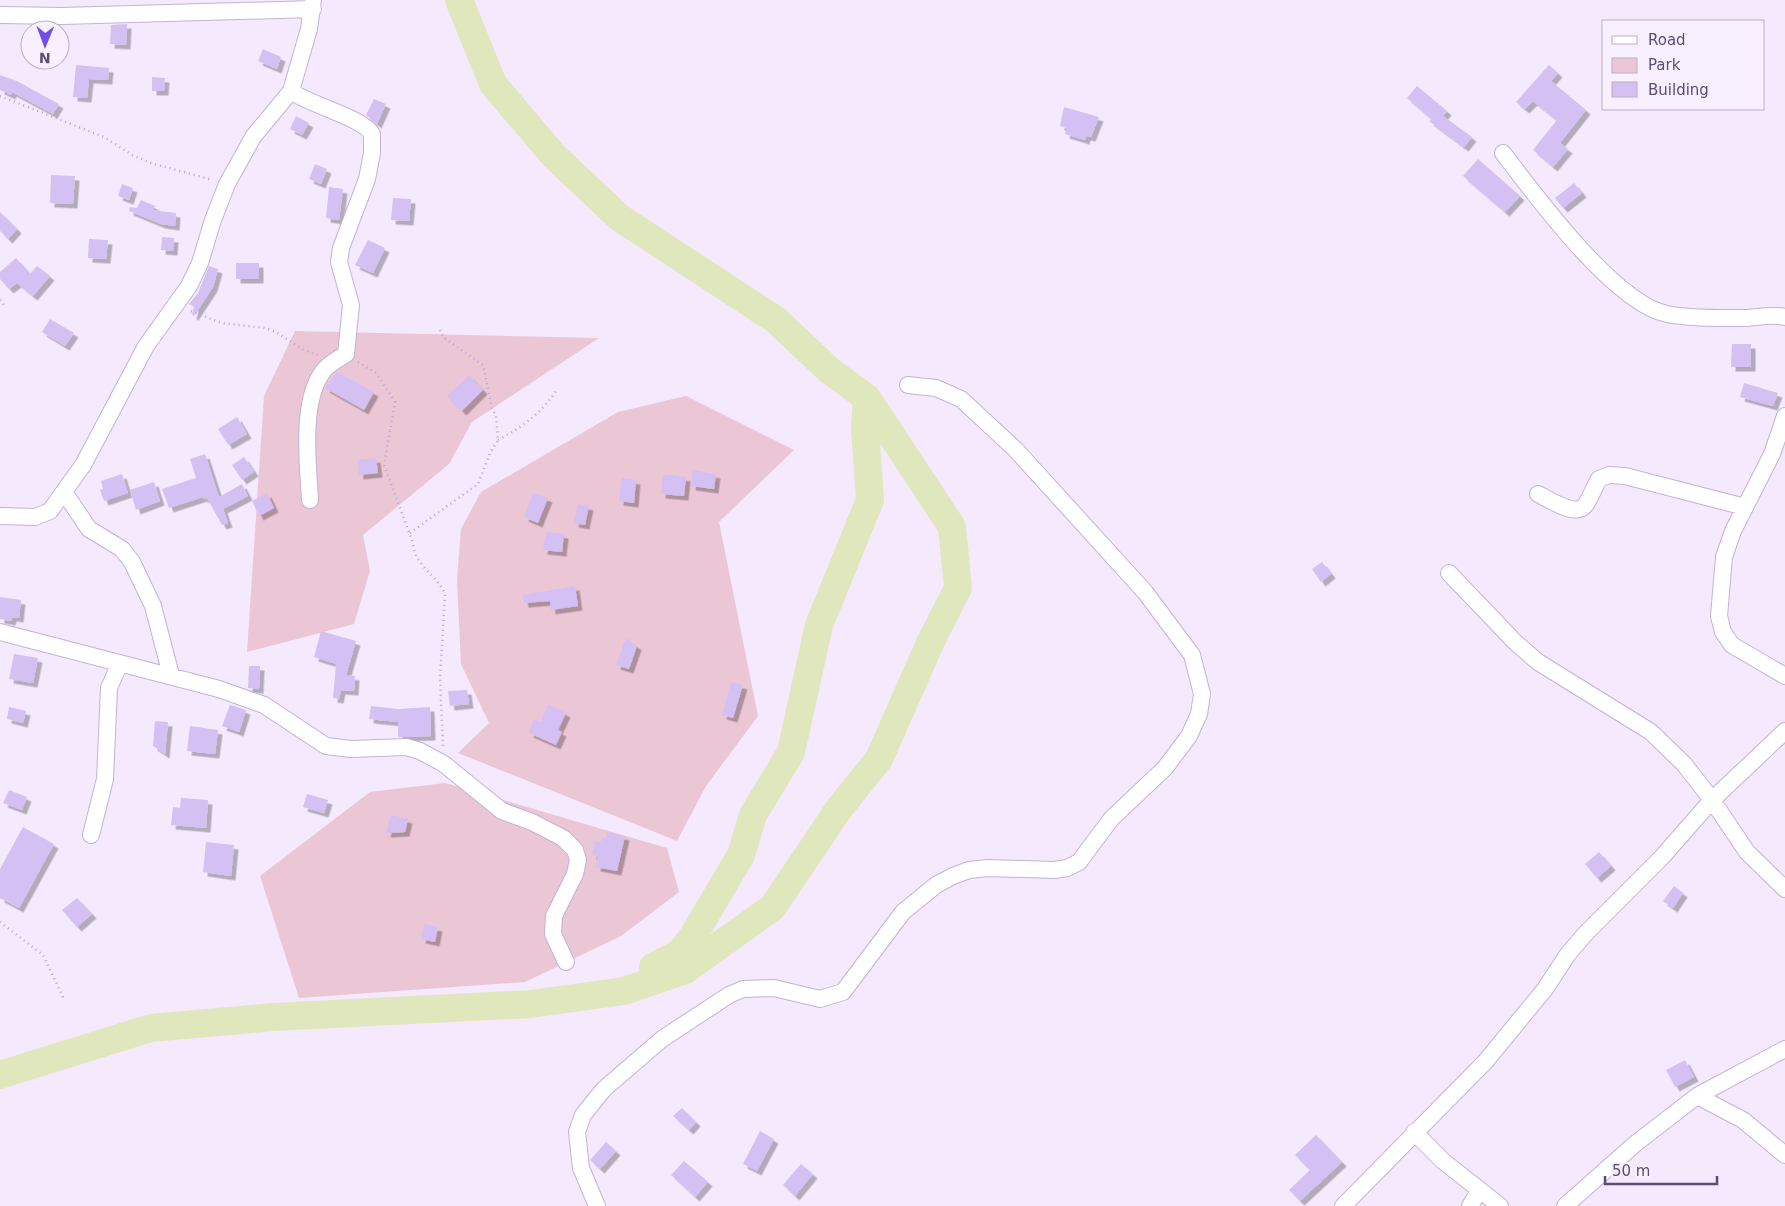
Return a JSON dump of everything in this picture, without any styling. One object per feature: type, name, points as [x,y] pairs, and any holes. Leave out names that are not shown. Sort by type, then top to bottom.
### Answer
[{"type":"street","points":[[0,15],[72,16],[313,5],[291,91],[253,137],[227,184],[213,220],[200,263],[176,304],[146,346],[83,464],[50,512],[36,517],[0,516]]},
{"type":"street","points":[[291,91],[300,98],[362,124],[372,134],[372,153],[367,179],[341,248],[339,262],[351,305],[340,357],[323,371],[314,390],[309,416],[307,446],[310,500]]},
{"type":"street","points":[[1503,153],[1555,221],[1595,263],[1646,306],[1666,314],[1729,318],[1785,318]]},
{"type":"street","points":[[597,1206],[581,1168],[577,1132],[583,1115],[604,1089],[662,1039],[729,994],[743,989],[774,988],[820,999],[843,992],[903,912],[936,885],[953,876],[969,870],[988,868],[1054,870],[1067,868],[1079,862],[1111,819],[1165,768],[1188,736],[1199,714],[1202,694],[1192,655],[1146,592],[1016,450],[961,399],[936,388],[908,385]]},
{"type":"street","points":[[1785,416],[1772,454],[1733,531],[1724,557],[1718,616],[1723,632],[1732,645],[1785,676]]},
{"type":"street","points":[[1538,494],[1572,510],[1581,509],[1585,506],[1599,479],[1609,475],[1625,476],[1745,508]]},
{"type":"street","points":[[64,492],[88,529],[122,549],[132,562],[153,606],[171,675]]},
{"type":"street","points":[[1449,573],[1516,643],[1538,662],[1651,732],[1684,764],[1712,800],[1746,852],[1785,890]]},
{"type":"street","points":[[0,632],[219,689],[264,705],[326,746],[351,749],[406,747],[420,751],[444,764],[502,811],[532,822],[563,838],[575,850],[578,860],[575,874],[554,916],[553,934],[566,962]]},
{"type":"street","points":[[91,835],[105,778],[109,688],[120,663]]},
{"type":"street","points":[[1343,1206],[1485,1062],[1545,989],[1568,954],[1586,933],[1662,857],[1712,800],[1785,731]]},
{"type":"street","points":[[1565,1206],[1635,1144],[1697,1096],[1785,1050]]},
{"type":"street","points":[[1697,1096],[1743,1120],[1785,1155]]},
{"type":"street","points":[[1414,1132],[1479,1191],[1500,1206]]},
{"type":"street","points":[[1470,1206],[1479,1191]]},
{"type":"path","points":[[0,96],[104,137],[132,154],[152,163],[227,184]]},
{"type":"path","points":[[0,300],[4,305]]},
{"type":"path","points":[[176,304],[221,323],[264,328],[276,332],[302,349],[340,357],[376,373],[395,402],[384,465],[420,564],[440,584],[445,594],[440,678],[444,764]]},
{"type":"path","points":[[410,534],[478,484],[498,440],[496,415],[492,409],[483,366],[443,337],[439,327]]},
{"type":"path","points":[[498,440],[529,421],[547,404],[556,391]]},
{"type":"path","points":[[0,922],[43,955],[64,999]]},
{"type":"green space","points":[[295,331],[599,338],[472,422],[449,464],[363,535],[370,571],[354,624],[247,652],[264,396]]},
{"type":"green space","points":[[686,396],[794,450],[719,522],[758,716],[706,786],[677,841],[458,753],[489,723],[461,664],[457,580],[461,529],[481,492],[618,412]]},
{"type":"green space","points":[[445,783],[667,848],[679,892],[621,936],[525,982],[299,998],[260,876],[370,792]]},
{"type":"building","points":[[127,24],[126,45],[110,44],[111,25]]},
{"type":"building","points":[[263,49],[281,57],[277,69],[258,61]]},
{"type":"building","points":[[76,65],[109,68],[108,80],[89,79],[87,98],[73,97]]},
{"type":"building","points":[[1549,65],[1558,73],[1551,81],[1586,110],[1560,143],[1568,149],[1553,167],[1533,150],[1557,120],[1533,101],[1525,109],[1516,102]]},
{"type":"building","points":[[0,75],[17,81],[59,104],[53,114],[12,92],[11,95],[0,90]]},
{"type":"building","points":[[152,77],[165,78],[164,91],[152,91]]},
{"type":"building","points":[[1417,86],[1447,111],[1443,116],[1472,137],[1464,147],[1429,121],[1432,119],[1407,98]]},
{"type":"building","points":[[374,99],[386,104],[377,124],[366,115]]},
{"type":"building","points":[[1064,107],[1099,117],[1091,137],[1086,136],[1085,140],[1065,134],[1067,128],[1060,126]]},
{"type":"building","points":[[296,116],[309,123],[302,135],[290,129]]},
{"type":"building","points":[[1478,159],[1520,196],[1505,212],[1463,176]]},
{"type":"building","points":[[315,164],[327,169],[321,184],[309,179]]},
{"type":"building","points":[[51,175],[75,176],[73,204],[50,203]]},
{"type":"building","points":[[1574,183],[1582,193],[1563,208],[1555,198]]},
{"type":"building","points":[[122,184],[133,188],[129,200],[118,196]]},
{"type":"building","points":[[329,187],[343,189],[339,220],[326,218]]},
{"type":"building","points":[[393,198],[411,199],[409,221],[391,220]]},
{"type":"building","points":[[141,200],[155,206],[153,210],[176,213],[175,226],[161,224],[129,211],[130,207],[137,208]]},
{"type":"building","points":[[0,212],[17,229],[8,239],[0,231]]},
{"type":"building","points":[[162,237],[174,238],[173,251],[161,250]]},
{"type":"building","points":[[89,239],[108,240],[106,259],[88,258]]},
{"type":"building","points":[[368,240],[385,248],[373,273],[355,265]]},
{"type":"building","points":[[16,258],[30,274],[37,266],[50,276],[33,296],[17,283],[9,289],[0,279],[0,272]]},
{"type":"building","points":[[236,263],[259,263],[259,279],[236,279]]},
{"type":"building","points":[[209,266],[218,269],[213,287],[194,316],[192,315],[194,307],[189,304],[198,293]]},
{"type":"building","points":[[50,319],[74,333],[65,346],[42,332]]},
{"type":"building","points":[[1732,344],[1751,344],[1751,367],[1731,367]]},
{"type":"building","points":[[337,372],[374,392],[364,410],[325,388]]},
{"type":"building","points":[[469,375],[483,390],[462,411],[447,396]]},
{"type":"building","points":[[1744,383],[1778,393],[1773,406],[1740,397]]},
{"type":"building","points":[[237,417],[247,434],[228,445],[218,429]]},
{"type":"building","points":[[205,454],[219,497],[242,484],[248,496],[223,509],[228,523],[222,525],[207,498],[204,499],[203,497],[169,508],[162,489],[196,478],[190,459]]},
{"type":"building","points":[[244,457],[254,472],[242,480],[232,465]]},
{"type":"building","points":[[376,458],[378,473],[359,475],[358,460]]},
{"type":"building","points":[[693,470],[716,474],[714,489],[691,486]]},
{"type":"building","points":[[122,474],[128,493],[104,501],[100,490],[103,489],[101,481]]},
{"type":"building","points":[[663,474],[686,477],[684,496],[661,494]]},
{"type":"building","points":[[622,478],[636,480],[634,503],[619,501]]},
{"type":"building","points":[[154,482],[160,501],[136,510],[130,490]]},
{"type":"building","points":[[267,493],[274,508],[259,516],[252,501]]},
{"type":"building","points":[[533,493],[548,498],[538,523],[524,517]]},
{"type":"building","points":[[578,504],[589,506],[585,525],[574,523]]},
{"type":"building","points":[[546,532],[564,534],[562,552],[543,550]]},
{"type":"building","points":[[1322,562],[1331,574],[1321,582],[1312,569]]},
{"type":"building","points":[[575,586],[578,606],[551,610],[550,601],[524,603],[523,595]]},
{"type":"building","points":[[0,597],[21,600],[19,618],[12,617],[11,621],[0,619]]},
{"type":"building","points":[[321,631],[356,641],[346,675],[355,676],[354,691],[341,690],[339,699],[333,698],[336,664],[314,657]]},
{"type":"building","points":[[626,638],[637,646],[629,669],[616,665]]},
{"type":"building","points":[[14,654],[38,658],[33,683],[9,679]]},
{"type":"building","points":[[249,666],[260,666],[259,689],[248,688]]},
{"type":"building","points":[[731,682],[743,685],[733,718],[722,715]]},
{"type":"building","points":[[467,690],[469,704],[450,706],[448,691]]},
{"type":"building","points":[[548,704],[566,713],[558,730],[562,732],[556,745],[529,733],[534,719],[540,722]]},
{"type":"building","points":[[230,705],[246,710],[239,732],[222,726]]},
{"type":"building","points":[[371,706],[398,709],[430,707],[431,736],[398,737],[398,722],[369,719]]},
{"type":"building","points":[[9,707],[26,711],[23,723],[7,719]]},
{"type":"building","points":[[155,721],[168,722],[165,754],[153,746]]},
{"type":"building","points":[[190,726],[218,730],[215,754],[187,751]]},
{"type":"building","points":[[9,790],[27,797],[22,810],[3,803]]},
{"type":"building","points":[[307,794],[328,800],[324,813],[303,807]]},
{"type":"building","points":[[181,798],[208,800],[206,828],[171,825],[173,807],[180,808]]},
{"type":"building","points":[[391,815],[408,819],[405,832],[386,833]]},
{"type":"building","points":[[23,827],[54,844],[19,908],[0,898],[0,869]]},
{"type":"building","points":[[607,832],[625,836],[617,871],[596,867],[598,856],[592,855],[595,841],[601,842],[602,837],[606,838]]},
{"type":"building","points":[[206,842],[234,845],[231,876],[203,872]]},
{"type":"building","points":[[1599,852],[1611,866],[1597,878],[1585,864]]},
{"type":"building","points":[[1674,886],[1683,893],[1673,908],[1663,901]]},
{"type":"building","points":[[77,898],[92,914],[77,927],[62,910]]},
{"type":"building","points":[[424,924],[438,927],[435,942],[421,939]]},
{"type":"building","points":[[1685,1060],[1694,1077],[1675,1087],[1666,1070]]},
{"type":"building","points":[[682,1108],[696,1122],[689,1130],[673,1116]]},
{"type":"building","points":[[760,1131],[774,1139],[757,1171],[743,1164]]},
{"type":"building","points":[[1316,1135],[1342,1162],[1300,1201],[1289,1190],[1310,1170],[1295,1155]]},
{"type":"building","points":[[606,1142],[616,1151],[600,1169],[590,1160]]},
{"type":"building","points":[[684,1161],[708,1182],[695,1197],[671,1175]]},
{"type":"building","points":[[801,1164],[813,1174],[795,1196],[783,1185]]},
{"type":"waterway","points":[[0,1075],[151,1028],[274,1017],[531,1004],[624,991],[685,970],[773,907],[838,810],[879,759],[931,641],[958,588],[952,527],[867,398],[829,370],[776,320],[620,218],[554,156],[493,84],[459,0]]},
{"type":"waterway","points":[[653,967],[680,953],[693,936],[741,855],[753,815],[791,752],[819,625],[870,500],[865,428],[867,398]]}]
